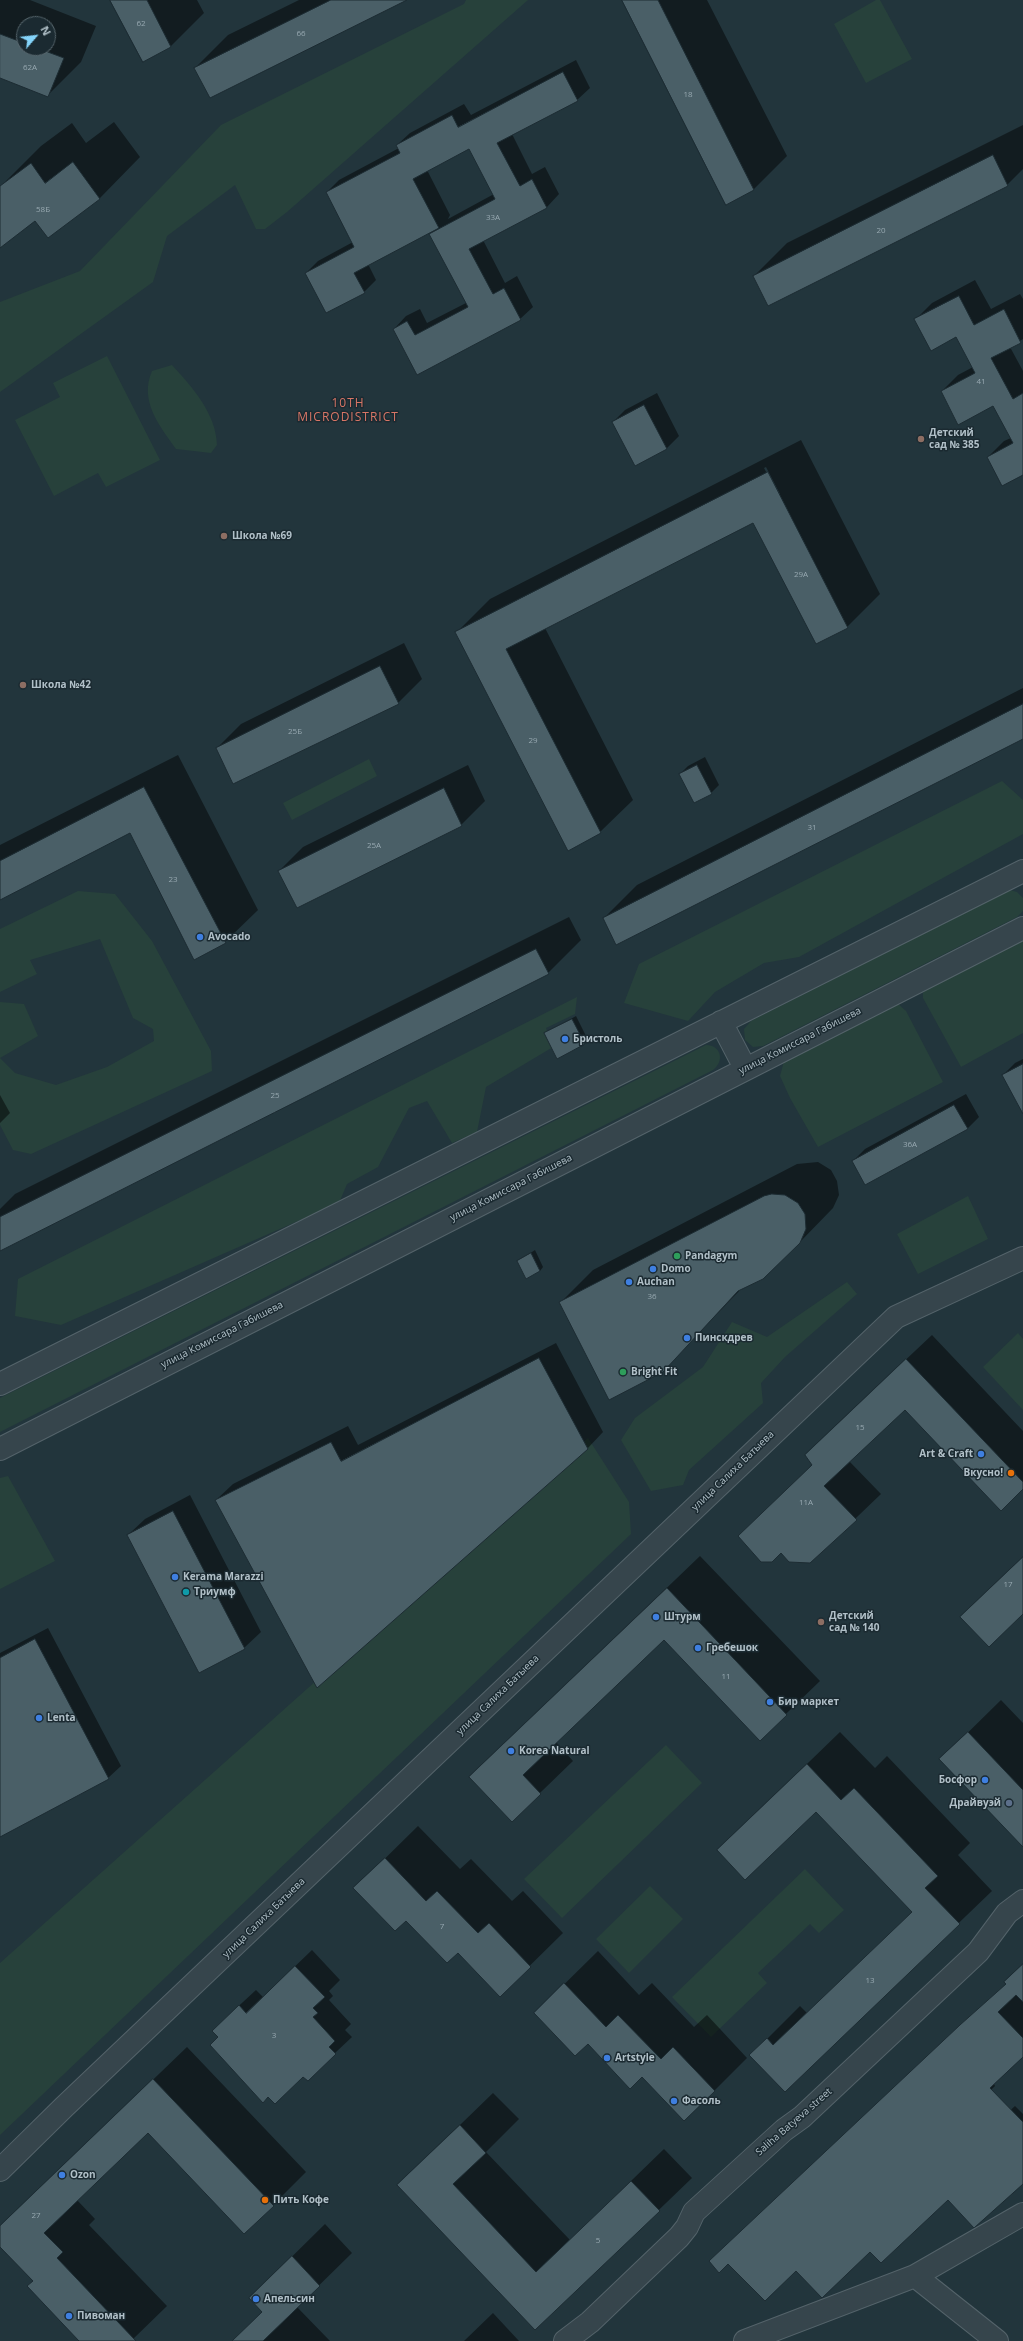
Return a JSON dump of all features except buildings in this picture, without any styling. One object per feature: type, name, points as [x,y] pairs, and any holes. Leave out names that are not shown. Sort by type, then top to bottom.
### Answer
[{"type":"street","points":[[0,1384],[1023,871]]},
{"type":"street","name":"улица Комиссара Габишева","points":[[0,1449],[745,1068],[1023,928]]},
{"type":"street","points":[[721,1022],[745,1068]]},
{"type":"street","name":"улица Салиха Батыева","points":[[0,2170],[64,2107],[896,1316],[1023,1258]]},
{"type":"street","name":"Saliha Batyeva street","points":[[565,2341],[590,2322],[679,2238],[687,2227],[694,2212],[784,2130],[802,2117],[978,1952],[1007,1913],[1023,1901]]},
{"type":"street","points":[[745,2341],[915,2276],[1023,2214]]},
{"type":"street","points":[[915,2276],[997,2341]]},
{"type":"green space","points":[[466,0],[528,0],[287,212],[265,229],[256,229],[235,185],[167,236],[153,282],[0,392],[0,302],[80,271],[221,125],[464,4]]},
{"type":"green space","points":[[876,0],[880,0],[912,59],[866,83],[834,24]]},
{"type":"green space","points":[[107,356],[160,460],[106,487],[98,473],[54,496],[15,420],[60,397],[53,383]]},
{"type":"green space","points":[[172,365],[195,392],[208,411],[216,433],[217,445],[211,453],[176,449],[163,431],[149,403],[148,392],[152,371]]},
{"type":"green space","points":[[369,759],[377,776],[292,820],[283,803]]},
{"type":"green space","points":[[1002,781],[1023,800],[1023,834],[799,957],[764,963],[715,992],[688,1021],[624,1003],[639,964]]},
{"type":"green space","points":[[1010,890],[1017,892],[1023,898],[1023,911],[1017,917],[763,1046],[753,1047],[745,1040],[744,1029],[751,1021]]},
{"type":"green space","points":[[78,891],[115,894],[152,941],[211,1051],[212,1071],[31,1154],[13,1150],[0,1125],[0,1058],[15,1073],[56,1085],[107,1067],[154,1041],[153,1029],[133,1018],[100,939],[30,960],[37,974],[0,992],[0,929]]},
{"type":"green space","points":[[1023,936],[1023,1033],[961,1067],[923,998],[923,993],[931,983]]},
{"type":"green space","points":[[577,997],[575,1014],[546,1028],[553,1047],[486,1087],[477,1132],[452,1143],[427,1101],[409,1108],[378,1167],[347,1184],[339,1203],[61,1325],[15,1316],[18,1279]]},
{"type":"green space","points":[[0,1002],[24,1004],[38,1036],[0,1058]]},
{"type":"green space","points":[[897,1003],[906,1011],[943,1082],[818,1147],[790,1098],[780,1076],[784,1061]]},
{"type":"green space","points":[[706,1045],[715,1048],[720,1054],[719,1062],[713,1070],[0,1432],[0,1398]]},
{"type":"green space","points":[[968,1196],[988,1239],[918,1274],[897,1234]]},
{"type":"green space","points":[[847,1282],[857,1294],[785,1357],[761,1383],[763,1403],[689,1470],[683,1485],[651,1491],[621,1440],[635,1418],[703,1367],[732,1322],[767,1337]]},
{"type":"green space","points":[[1018,1333],[1023,1339],[1023,1410],[983,1367]]},
{"type":"green space","points":[[588,1438],[629,1502],[631,1534],[0,2135],[0,1963]]},
{"type":"green space","points":[[8,1476],[55,1561],[0,1589],[0,1478]]},
{"type":"green space","points":[[666,1745],[702,1783],[562,1918],[524,1879]]},
{"type":"green space","points":[[805,1869],[844,1910],[819,1933],[810,1924],[758,1973],[767,1983],[711,2037],[672,1997]]},
{"type":"green space","points":[[650,1886],[683,1919],[629,1973],[596,1939]]},
{"type":"place","name":"Детский сад № 385","points":[[921,439]]},
{"type":"place","name":"Школа №69","points":[[224,536]]},
{"type":"place","name":"Школа №42","points":[[23,685]]},
{"type":"place","name":"Avocado","points":[[200,937]]},
{"type":"place","name":"Бристоль","points":[[565,1039]]},
{"type":"place","name":"Pandagym","points":[[677,1256]]},
{"type":"place","name":"Domo","points":[[653,1269]]},
{"type":"place","name":"Auchan","points":[[629,1282]]},
{"type":"place","name":"Пинскдрев","points":[[687,1338]]},
{"type":"place","name":"Bright Fit","points":[[623,1372]]},
{"type":"place","name":"Art & Craft","points":[[981,1454]]},
{"type":"place","name":"Вкусно!","points":[[1011,1473]]},
{"type":"place","name":"Kerama Marazzi","points":[[175,1577]]},
{"type":"place","name":"Триумф","points":[[186,1592]]},
{"type":"place","name":"Штурм","points":[[656,1617]]},
{"type":"place","name":"Детский сад № 140","points":[[821,1622]]},
{"type":"place","name":"Гребешок","points":[[698,1648]]},
{"type":"place","name":"Бир маркет","points":[[770,1702]]},
{"type":"place","name":"Lenta","points":[[39,1718]]},
{"type":"place","name":"Korea Natural","points":[[511,1751]]},
{"type":"place","name":"Босфор","points":[[985,1780]]},
{"type":"place","name":"Драйвуэй","points":[[1009,1803]]},
{"type":"place","name":"Artstyle","points":[[607,2058]]},
{"type":"place","name":"Фасоль","points":[[674,2101]]},
{"type":"place","name":"Ozon","points":[[62,2175]]},
{"type":"place","name":"Пить Кофе","points":[[265,2200]]},
{"type":"place","name":"Апельсин","points":[[256,2299]]},
{"type":"place","name":"Пивоман","points":[[69,2316]]},
{"type":"district","name":"10TH MICRODISTRICT","points":[[348,411]]}]
